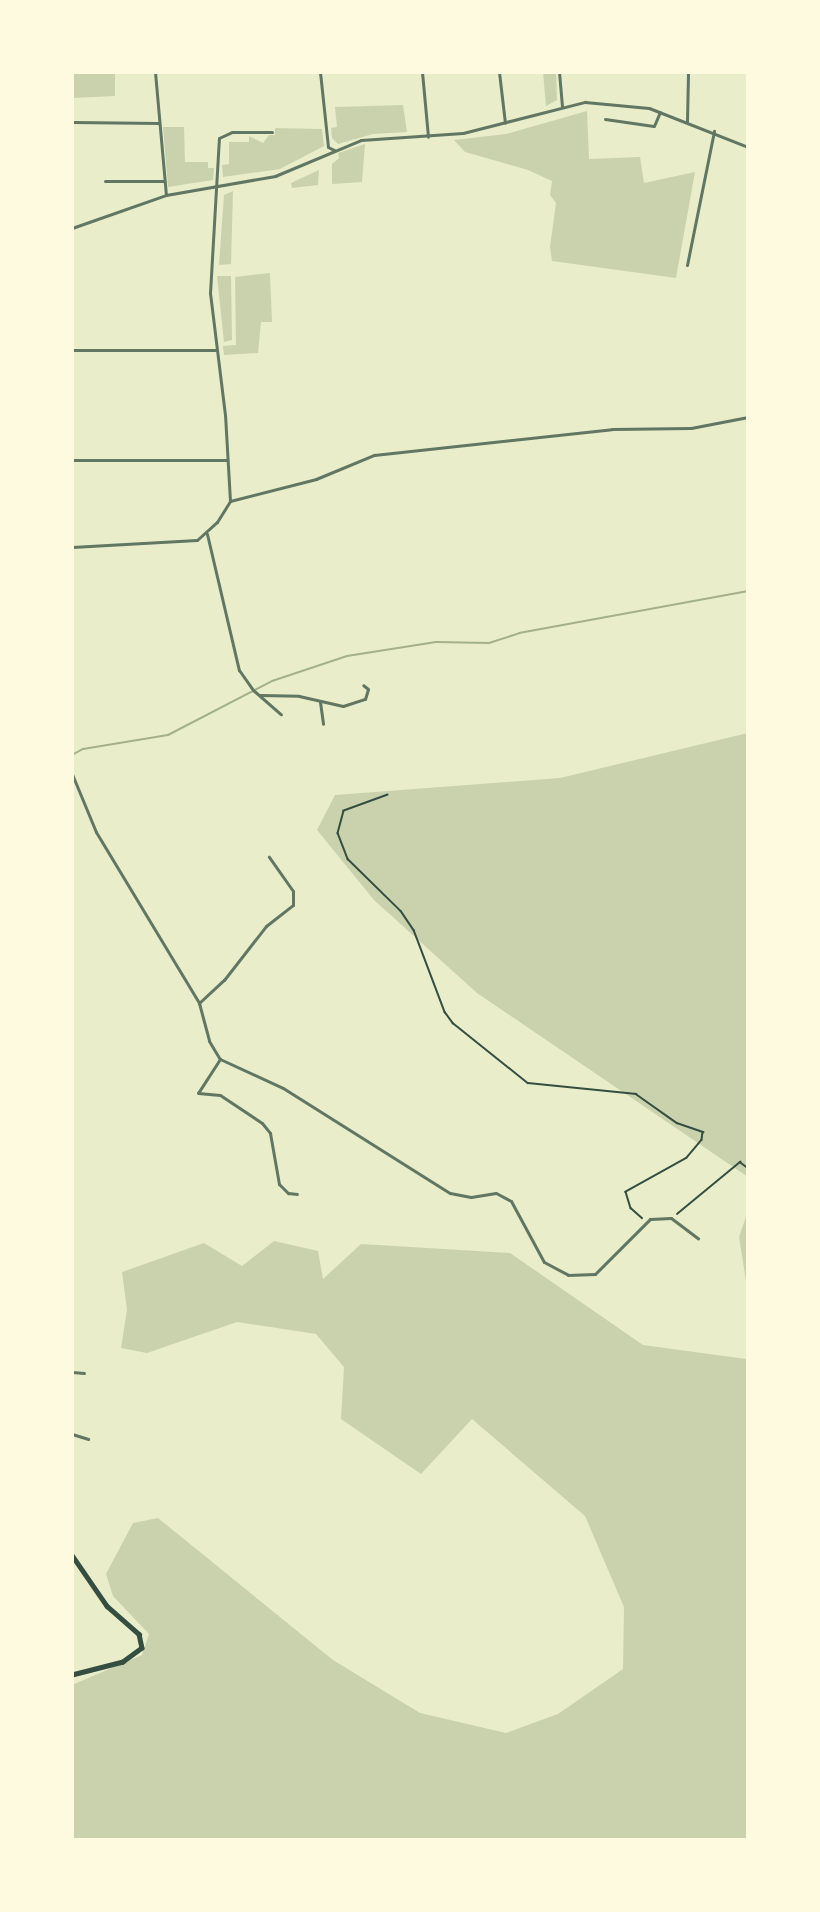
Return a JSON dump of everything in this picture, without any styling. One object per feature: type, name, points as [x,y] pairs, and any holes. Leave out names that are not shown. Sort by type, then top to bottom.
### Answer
[{"type":"main road","points":[[72,1555],[107,1606],[139,1634],[142,1648],[123,1662],[72,1675]]},
{"type":"street","points":[[155,72],[166,195]]},
{"type":"street","points":[[320,72],[328,147],[334,150]]},
{"type":"street","points":[[422,72],[428,137]]},
{"type":"street","points":[[499,72],[505,123]]},
{"type":"street","points":[[559,72],[562,107]]},
{"type":"street","points":[[687,121],[688,72]]},
{"type":"street","points":[[72,228],[166,195],[275,176],[334,150],[368,139],[428,137],[505,123],[562,107],[602,102],[660,112],[714,131],[748,147]]},
{"type":"street","points":[[605,119],[654,126],[660,112]]},
{"type":"street","points":[[72,122],[159,123]]},
{"type":"street","points":[[687,265],[714,131]]},
{"type":"street","points":[[72,548],[165,544],[197,540],[207,533],[230,501],[210,272],[219,185],[219,138],[232,132],[272,132]]},
{"type":"street","points":[[105,181],[164,181]]},
{"type":"street","points":[[72,351],[216,350]]},
{"type":"street","points":[[230,501],[316,479],[363,458],[396,451],[612,429],[691,428],[748,417]]},
{"type":"street","points":[[72,460],[227,460]]},
{"type":"street","points":[[207,533],[221,581],[234,653],[244,680],[281,714]]},
{"type":"street","points":[[258,694],[343,706],[361,702],[369,693],[363,685]]},
{"type":"street","points":[[320,702],[323,724]]},
{"type":"street","points":[[72,774],[96,832],[199,1003],[209,1041],[220,1059],[284,1088],[450,1193],[471,1197],[496,1193],[511,1201],[544,1262],[568,1275],[595,1274],[647,1222],[659,1216],[671,1218],[698,1238]]},
{"type":"street","points":[[199,1003],[224,980],[267,926],[293,905],[293,891],[269,857]]},
{"type":"street","points":[[220,1059],[198,1093],[220,1095],[262,1123],[270,1133],[279,1184],[288,1193],[297,1194]]},
{"type":"street","points":[[72,1372],[84,1373]]},
{"type":"street","points":[[72,1434],[88,1439]]},
{"type":"path","points":[[388,795],[344,811],[338,833],[348,859],[401,911],[414,930],[445,1012],[453,1023],[528,1083],[636,1094],[676,1123],[703,1132],[702,1140],[687,1158],[626,1192],[631,1208],[647,1222]]},
{"type":"path","points":[[671,1218],[740,1162],[748,1168]]},
{"type":"green space","points":[[72,72],[115,72],[115,96],[72,98]]},
{"type":"green space","points":[[543,72],[556,72],[557,100],[546,106]]},
{"type":"green space","points":[[403,105],[407,132],[373,134],[338,144],[332,138],[331,128],[337,127],[335,107]]},
{"type":"green space","points":[[587,111],[589,159],[640,157],[644,183],[695,172],[676,278],[552,261],[550,247],[556,203],[550,195],[552,181],[528,170],[465,152],[454,140],[506,134]]},
{"type":"green space","points":[[163,127],[184,127],[185,162],[208,162],[208,168],[214,168],[213,180],[168,187]]},
{"type":"green space","points":[[275,128],[322,129],[324,146],[280,169],[223,177],[222,165],[229,164],[229,142],[249,142],[249,136],[263,143],[269,135],[275,135]]},
{"type":"green space","points":[[365,144],[362,182],[332,184],[332,164],[339,158],[338,153]]},
{"type":"green space","points":[[319,170],[318,185],[292,188],[291,183]]},
{"type":"green space","points":[[233,191],[231,264],[219,265],[224,195]]},
{"type":"green space","points":[[270,273],[272,322],[261,322],[258,353],[224,355],[223,346],[236,345],[235,277]]},
{"type":"green space","points":[[217,276],[231,276],[232,340],[224,342]]},
{"type":"green space","points":[[748,733],[748,1177],[477,993],[374,900],[317,830],[335,795],[560,778]]},
{"type":"green space","points":[[748,1211],[748,1293],[739,1237]]},
{"type":"green space","points":[[274,1241],[318,1251],[323,1279],[361,1244],[510,1253],[643,1345],[746,1359],[748,1344],[748,1840],[72,1840],[72,1685],[142,1655],[149,1634],[113,1596],[106,1574],[133,1523],[158,1518],[333,1660],[420,1713],[506,1733],[558,1714],[623,1669],[624,1607],[585,1516],[472,1419],[421,1474],[341,1419],[344,1367],[316,1334],[237,1322],[147,1353],[121,1348],[127,1310],[122,1272],[204,1243],[242,1266]]},
{"type":"waterway","points":[[72,755],[83,749],[168,735],[272,681],[347,656],[436,642],[489,643],[519,633],[748,591]]}]
